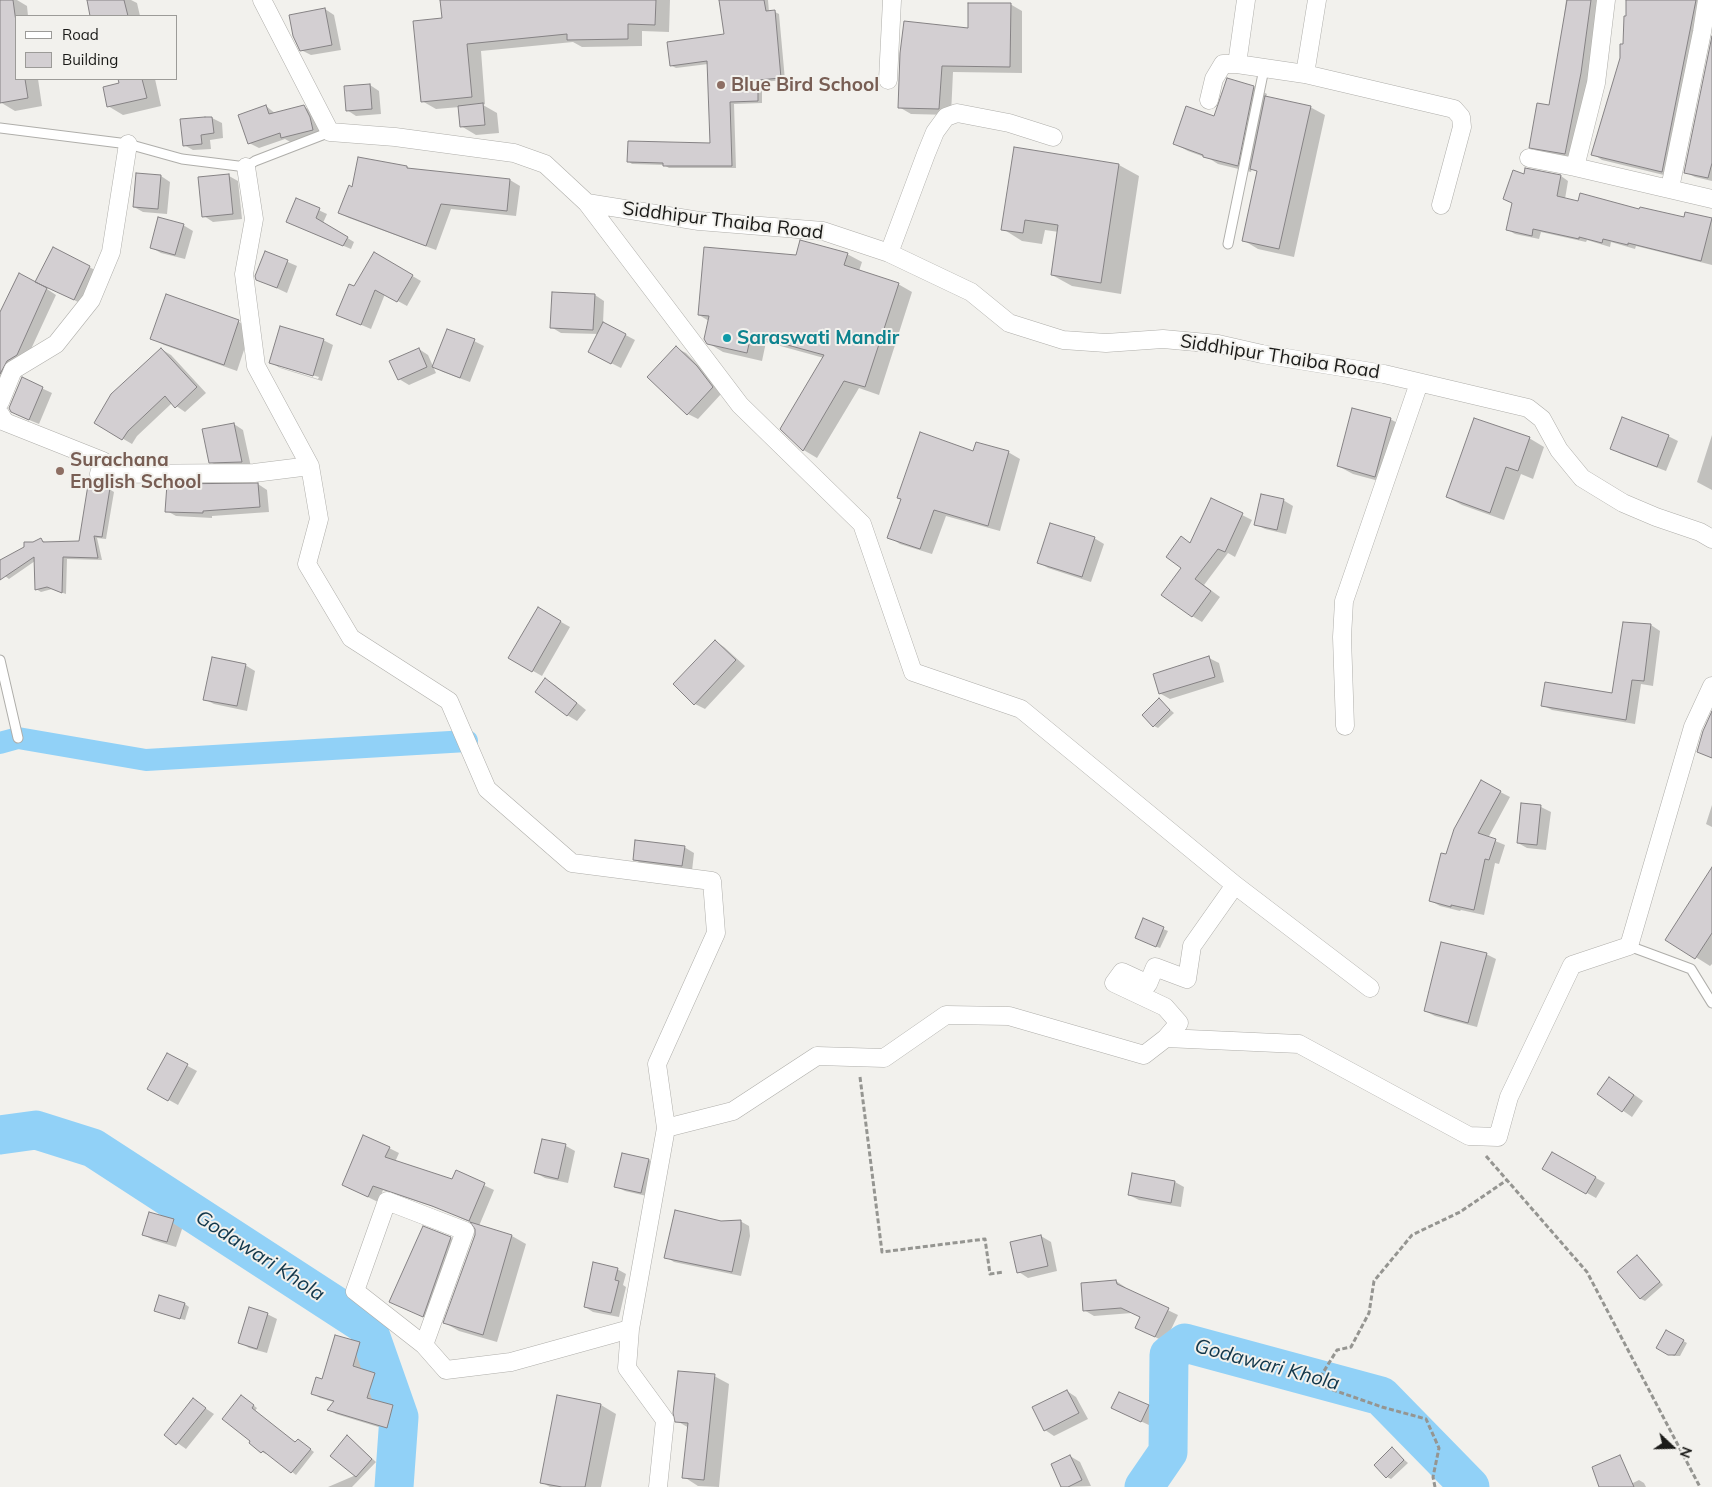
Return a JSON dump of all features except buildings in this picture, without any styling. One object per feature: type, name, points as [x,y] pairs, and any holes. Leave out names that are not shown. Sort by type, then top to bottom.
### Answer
[{"type":"street","points":[[262,0],[330,132],[395,137],[514,153],[545,164],[587,203],[740,405],[862,524],[913,672],[1021,710],[1235,885],[1370,988]]},
{"type":"street","points":[[888,80],[892,0]]},
{"type":"street","points":[[1237,64],[1246,0]]},
{"type":"street","points":[[1305,74],[1317,0]]},
{"type":"street","points":[[1575,167],[1596,83],[1606,0]]},
{"type":"street","points":[[1670,188],[1707,0]]},
{"type":"street","points":[[1209,100],[1214,79],[1223,64],[1237,64],[1305,74],[1454,109],[1461,117],[1462,128],[1441,206]]},
{"type":"street","points":[[889,253],[935,132],[946,117],[957,114],[1009,123],[1053,137]]},
{"type":"street","points":[[0,402],[13,370],[56,344],[91,300],[110,252],[128,144]]},
{"type":"street","points":[[1529,158],[1712,198]]},
{"type":"street","points":[[246,166],[254,219],[244,274],[256,366],[310,466],[319,519],[307,564],[351,638],[449,701],[487,789],[572,863],[712,881],[716,933],[657,1064],[666,1128],[630,1329],[627,1368],[665,1420],[658,1487]]},
{"type":"street","name":"Siddhipur Thaiba Road","points":[[587,203],[699,221],[823,231],[889,253],[971,292],[1009,323],[1063,340],[1106,343],[1163,339],[1218,344],[1262,354],[1384,374],[1528,408],[1542,419],[1559,450],[1582,478],[1623,503],[1700,532],[1712,539]]},
{"type":"street","points":[[1345,726],[1342,638],[1344,601],[1419,383]]},
{"type":"street","points":[[0,414],[5,422],[102,460],[99,474],[254,474],[310,466]]},
{"type":"street","points":[[1166,1038],[1299,1044],[1469,1136],[1498,1137],[1509,1097],[1572,965],[1629,946],[1693,727],[1712,686]]},
{"type":"street","points":[[666,1128],[733,1111],[817,1056],[884,1058],[946,1015],[1009,1016],[1144,1055],[1166,1038],[1178,1023],[1165,1007],[1114,983],[1122,972],[1148,984],[1155,967],[1187,979],[1192,946],[1235,885]]},
{"type":"street","points":[[424,1345],[465,1231],[387,1201],[354,1291],[424,1345],[446,1370],[511,1362],[630,1329]]},
{"type":"lane","points":[[1228,244],[1264,69]]},
{"type":"lane","points":[[0,128],[128,144],[182,158],[246,166],[330,132]]},
{"type":"lane","points":[[0,660],[18,738]]},
{"type":"lane","points":[[1629,946],[1691,969],[1712,1003]]},
{"type":"path","points":[[859,1069],[882,1252],[985,1239],[990,1274],[1004,1272]]},
{"type":"path","points":[[1469,1136],[1588,1272],[1700,1487]]},
{"type":"path","points":[[1435,1487],[1432,1477],[1440,1448],[1426,1419],[1382,1408],[1316,1384],[1336,1350],[1351,1347],[1369,1313],[1374,1281],[1412,1235],[1460,1212],[1507,1180]]},
{"type":"waterway","points":[[0,743],[18,738],[146,760],[467,741]]},
{"type":"waterway","name":"Godawari Khola","points":[[0,1135],[36,1130],[93,1148],[367,1326],[399,1417],[394,1487]]},
{"type":"waterway","name":"Godawari Khola","points":[[1144,1487],[1168,1452],[1169,1355],[1185,1343],[1381,1396],[1470,1487]]},
{"type":"place","name":"Blue Bird School","points":[[721,85]]},
{"type":"place","name":"Saraswati Mandir","points":[[727,338]]},
{"type":"place","name":"Surachana English School","points":[[60,471]]}]
